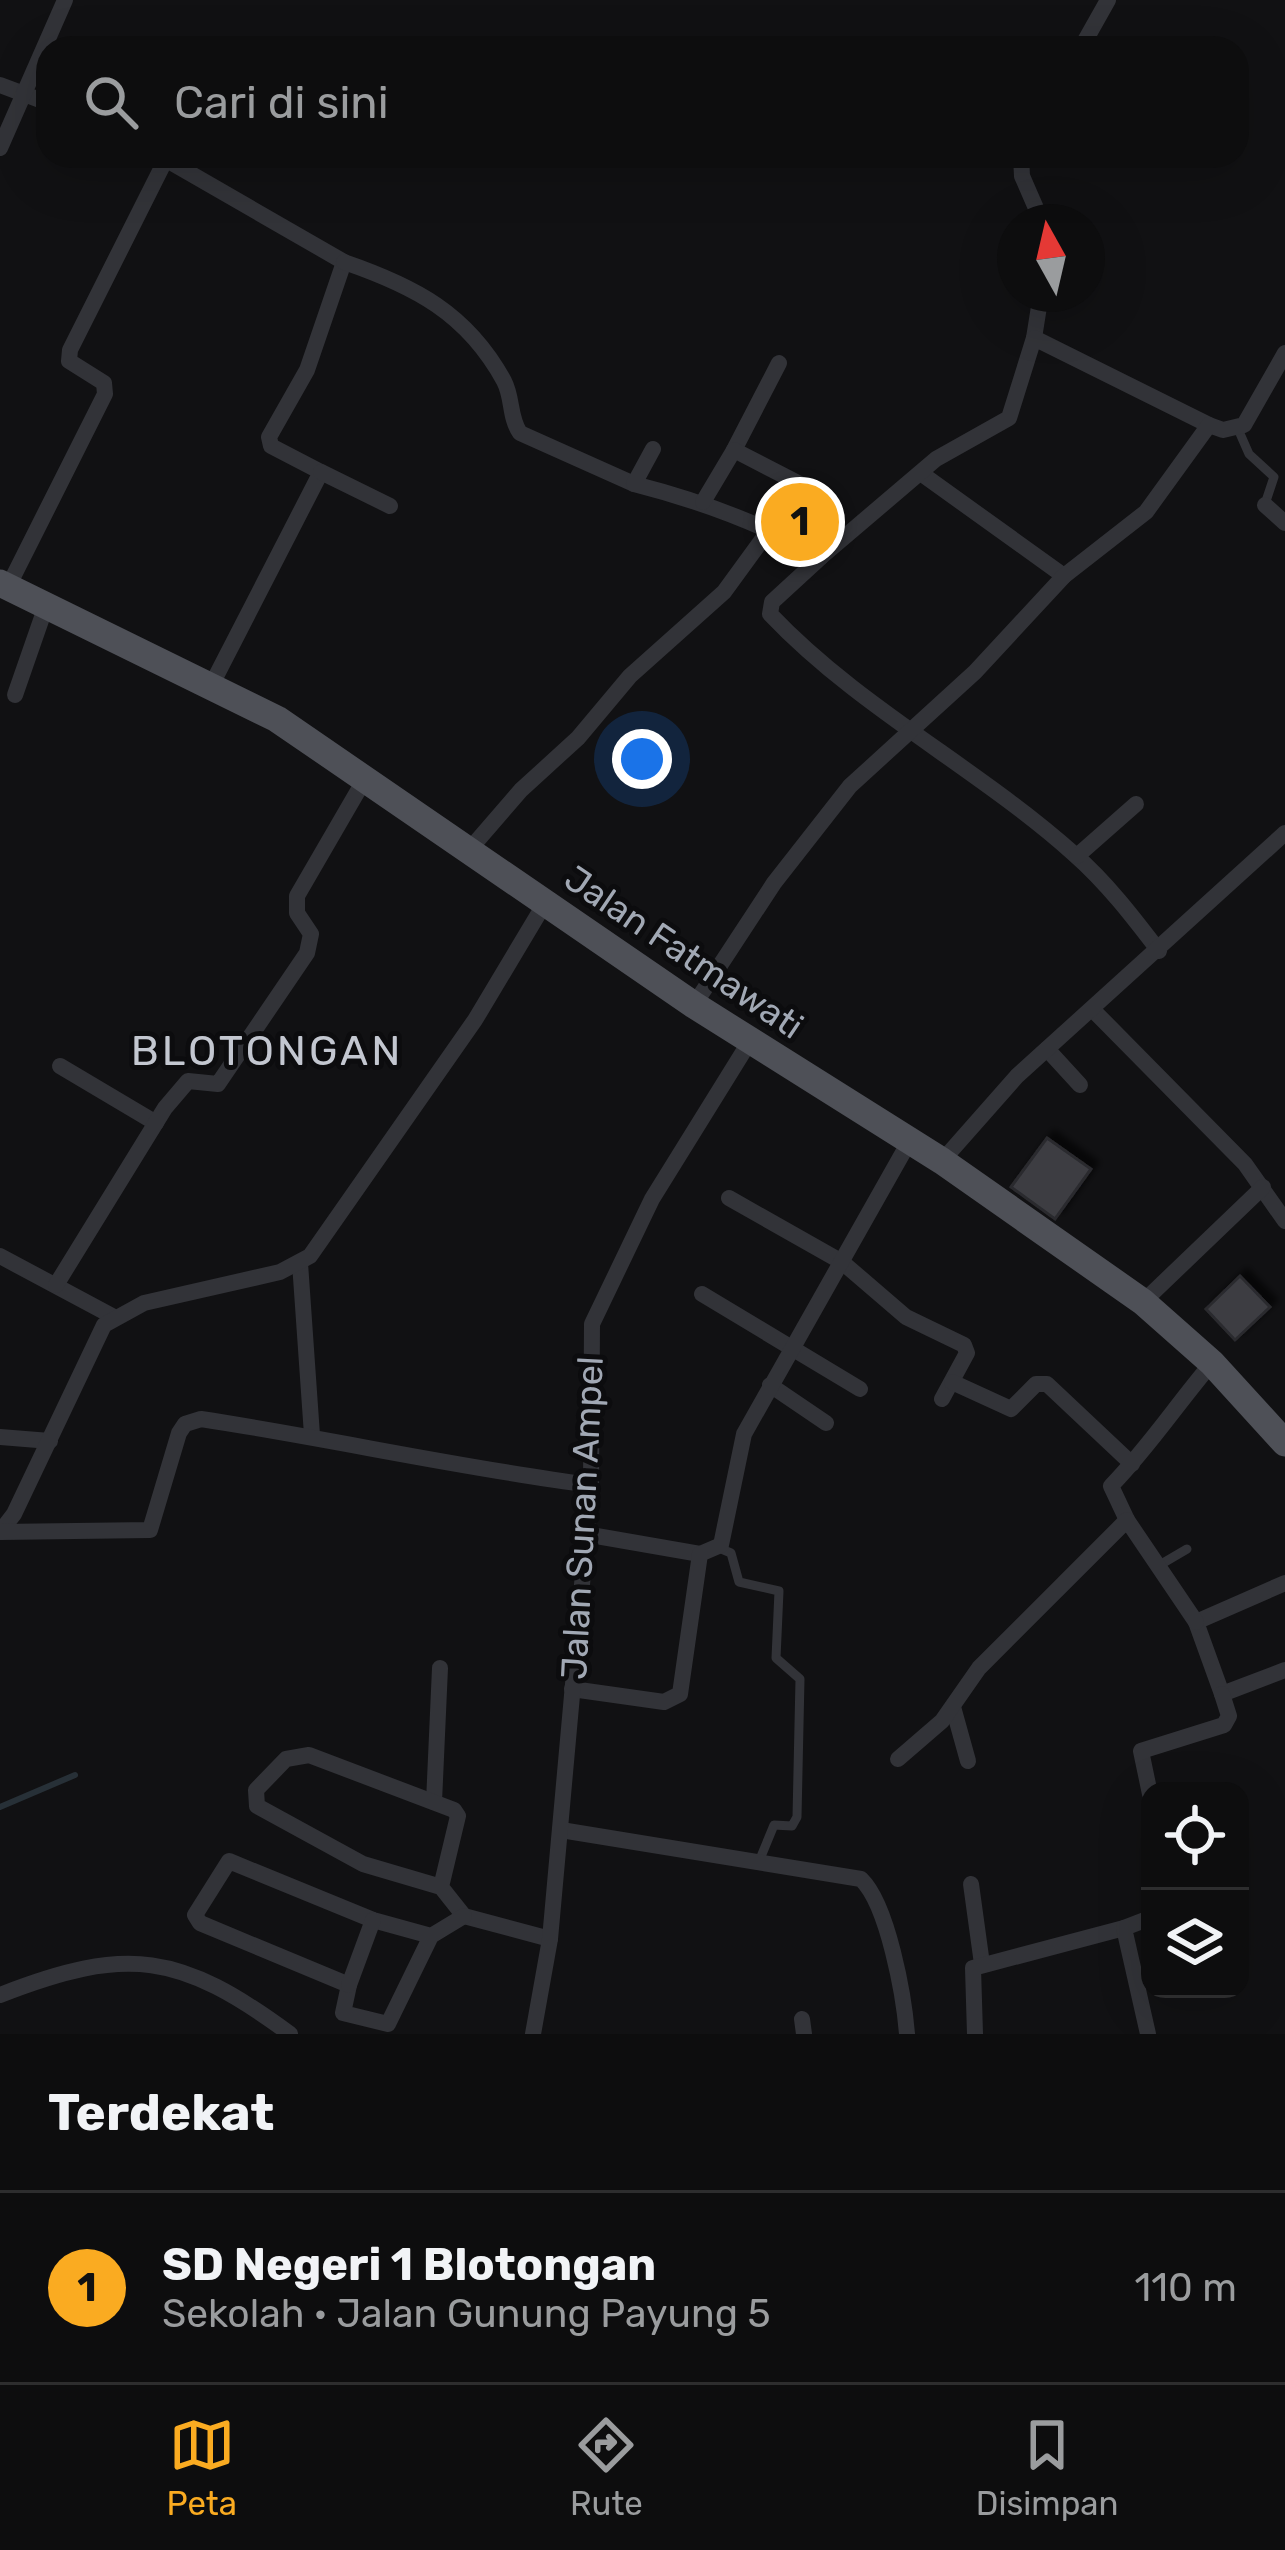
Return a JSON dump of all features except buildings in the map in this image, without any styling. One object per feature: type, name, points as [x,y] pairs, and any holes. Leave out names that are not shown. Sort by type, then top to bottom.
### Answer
[{"type":"main road","name":"Jalan Fatmawati","points":[[4,585],[212,684],[366,777],[694,1005],[942,1161],[1143,1302],[1212,1363],[1285,1443]]},
{"type":"street","points":[[50,36],[65,0]]},
{"type":"street","points":[[1088,36],[1108,0]]},
{"type":"street","points":[[0,148],[36,72]]},
{"type":"street","points":[[0,85],[36,98]]},
{"type":"street","points":[[4,585],[105,394],[104,383],[69,361],[70,350],[158,168]]},
{"type":"street","points":[[182,168],[344,262],[404,283],[462,323],[502,377],[520,433],[634,484],[703,502],[773,530],[821,557]]},
{"type":"street","points":[[1022,168],[1034,204]]},
{"type":"street","points":[[344,262],[307,370],[268,441],[390,506]]},
{"type":"street","points":[[1038,312],[1010,418],[961,441],[821,557],[772,602],[770,614],[908,731],[1077,856],[1122,902],[1159,951]]},
{"type":"street","points":[[1034,338],[1209,425],[1238,429],[1285,353]]},
{"type":"street","points":[[703,502],[779,364]]},
{"type":"street","points":[[694,1005],[850,786],[975,672],[1064,576],[1147,512],[1209,425]]},
{"type":"street","points":[[634,484],[652,449]]},
{"type":"street","points":[[470,849],[521,790],[568,750],[630,676],[724,592],[773,530],[802,485],[734,450]]},
{"type":"street","points":[[212,684],[321,472]]},
{"type":"street","points":[[922,474],[1064,576]]},
{"type":"street","points":[[1265,505],[1285,523]]},
{"type":"street","points":[[16,695],[47,603]]},
{"type":"street","points":[[56,1285],[156,1123],[188,1082],[218,1084],[307,953],[311,934],[297,913],[297,896],[366,777]]},
{"type":"street","points":[[1077,856],[1136,804]]},
{"type":"street","points":[[942,1161],[1047,1049],[1285,833]]},
{"type":"street","points":[[0,1532],[14,1514],[50,1441],[97,1334],[114,1317],[144,1304],[300,1263],[328,1234],[462,1040],[545,903]]},
{"type":"street","points":[[1093,1010],[1262,1187],[1285,1221]]},
{"type":"street","name":"Jalan Sunan Ampel","points":[[533,2034],[550,1940],[561,1829],[591,1485],[591,1344],[598,1304],[652,1199],[749,1041]]},
{"type":"street","points":[[1047,1049],[1080,1085]]},
{"type":"street","points":[[60,1066],[156,1123]]},
{"type":"street","points":[[585,1534],[700,1554],[719,1548],[738,1452],[770,1385],[909,1142]]},
{"type":"street","points":[[1143,1302],[1262,1187]]},
{"type":"street","points":[[729,1198],[842,1262],[906,1317],[964,1345],[967,1352],[942,1399]]},
{"type":"street","points":[[0,1256],[114,1317]]},
{"type":"street","points":[[300,1263],[312,1435]]},
{"type":"street","points":[[702,1294],[793,1344],[860,1389]]},
{"type":"street","points":[[1147,1782],[1141,1751],[1224,1724],[1229,1716],[1196,1622],[1110,1490],[1212,1363]]},
{"type":"street","points":[[952,1382],[1008,1406],[1036,1384],[1047,1384],[1132,1464]]},
{"type":"street","points":[[770,1385],[826,1424]]},
{"type":"street","points":[[0,1532],[150,1530],[185,1424],[201,1419],[312,1435],[448,1467],[591,1485]]},
{"type":"street","points":[[0,1437],[50,1441]]},
{"type":"street","points":[[898,1759],[953,1707],[979,1668],[1126,1520]]},
{"type":"street","points":[[572,1689],[664,1702],[676,1698],[700,1554]]},
{"type":"street","points":[[1196,1622],[1285,1583]]},
{"type":"street","points":[[434,1802],[440,1668]]},
{"type":"street","points":[[1222,1694],[1285,1670]]},
{"type":"street","points":[[953,1707],[968,1761]]},
{"type":"street","points":[[441,1887],[458,1816],[434,1802],[302,1754],[286,1759],[255,1794],[262,1810],[308,1837],[363,1864],[441,1887],[464,1916],[550,1940]]},
{"type":"street","points":[[561,1829],[841,1872],[866,1882],[898,1980],[907,2034]]},
{"type":"street","points":[[349,1985],[200,1923],[195,1915],[229,1862],[373,1919],[431,1936]]},
{"type":"street","points":[[970,1883],[982,1964]]},
{"type":"street","points":[[373,1919],[343,2013],[393,2023],[431,1936],[464,1916]]},
{"type":"street","points":[[975,2034],[973,1968],[1141,1921]]},
{"type":"street","points":[[1124,1928],[1148,2034]]},
{"type":"street","points":[[0,1995],[82,1970],[148,1962],[218,1984],[290,2034]]},
{"type":"lane","points":[[1238,429],[1249,454],[1274,477],[1265,505]]},
{"type":"lane","points":[[719,1548],[731,1553],[739,1582],[779,1592],[776,1658],[800,1679],[797,1817],[792,1826],[773,1826],[760,1859]]},
{"type":"lane","points":[[1157,1566],[1187,1549]]},
{"type":"waterway","points":[[0,1807],[75,1775]]},
{"type":"place","name":"SD Negeri 1 Blotongan","points":[[800,522]]},
{"type":"district","name":"BLOTONGAN","points":[[267,1051]]}]
